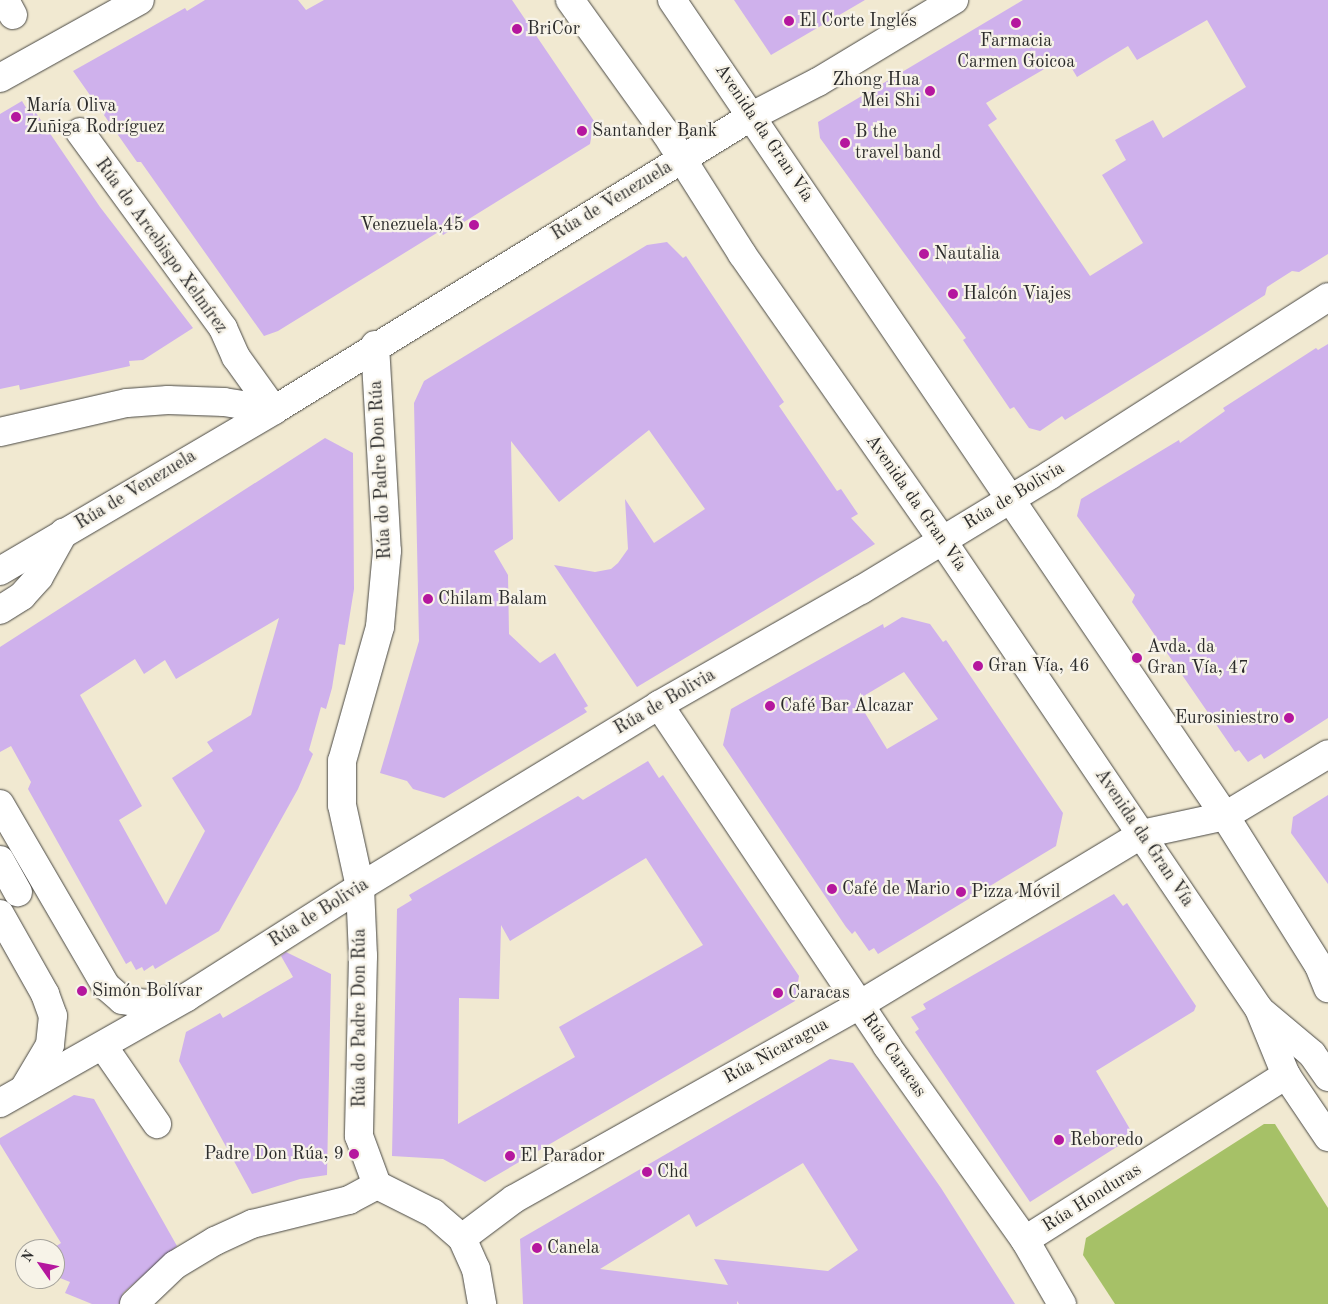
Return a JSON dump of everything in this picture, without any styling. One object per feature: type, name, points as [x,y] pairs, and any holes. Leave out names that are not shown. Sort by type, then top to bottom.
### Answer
[{"type":"street","points":[[0,78],[140,0]]},
{"type":"street","name":"Avenida da Gran Vía","points":[[570,0],[682,159],[742,254],[942,540],[1259,1009],[1286,1075],[1328,1137]]},
{"type":"street","name":"Avenida da Gran Vía","points":[[672,0],[1012,498],[1225,816],[1325,976]]},
{"type":"street","name":"Rúa de Venezuela","points":[[0,571],[274,410],[375,345],[752,116],[818,82],[954,0]]},
{"type":"street","name":"Rúa do Arcebispo Xelmírez","points":[[80,132],[222,328],[236,357],[274,410]]},
{"type":"street","name":"Rúa de Bolivia","points":[[11,1098],[187,996],[360,887],[659,705],[1012,498],[1328,298]]},
{"type":"street","name":"Rúa do Padre Don Rúa","points":[[375,345],[387,551],[380,628],[342,761],[342,804],[360,887],[363,956],[359,1136],[377,1185]]},
{"type":"street","points":[[0,432],[127,403],[168,400],[224,402],[274,410]]},
{"type":"street","points":[[0,610],[22,596],[40,577],[64,532]]},
{"type":"street","name":"Rúa Caracas","points":[[659,705],[859,1005],[1024,1240],[1062,1304]]},
{"type":"street","points":[[1225,816],[1328,754]]},
{"type":"street","points":[[0,804],[106,986],[122,1000],[146,1004],[187,996]]},
{"type":"street","name":"Rúa Nicaragua","points":[[462,1238],[514,1199],[859,1005],[1142,834],[1225,816]]},
{"type":"street","points":[[0,860],[18,892]]},
{"type":"street","points":[[0,914],[45,994],[53,1016],[50,1045],[11,1098]]},
{"type":"street","name":"Avenida da Gran Vía","points":[[1259,1009],[1312,1054],[1328,1077]]},
{"type":"street","points":[[103,1046],[158,1124]]},
{"type":"street","name":"Rúa Honduras","points":[[1024,1240],[1286,1075]]},
{"type":"street","points":[[134,1304],[175,1265],[215,1241],[252,1224],[349,1200],[377,1185],[433,1213],[462,1238],[476,1269],[482,1304]]},
{"type":"green space","points":[[1264,1124],[1275,1124],[1328,1208],[1328,1304],[1115,1304],[1083,1255],[1086,1238]]},
{"type":"building","points":[[205,0],[298,0],[306,10],[324,0],[512,0],[594,121],[590,144],[443,235],[440,231],[278,331],[264,336],[141,162],[137,162],[73,71],[185,8],[187,11]]},
{"type":"building","name":"El Corte Inglés","points":[[734,0],[865,0],[771,55]]},
{"type":"building","points":[[1023,0],[1328,0],[1328,254],[1299,272],[1292,271],[1267,287],[1265,295],[1204,334],[1065,420],[1062,416],[1040,431],[1029,428],[1014,407],[1010,409],[963,340],[966,338],[820,138],[818,122]],"holes":[[[1207,20],[1246,87],[1163,138],[1153,120],[1115,140],[1126,160],[1102,175],[1143,243],[1090,276],[988,125],[997,119],[986,103],[1065,57],[1077,77],[1128,46],[1137,60]]]},
{"type":"building","points":[[22,101],[28,111],[32,107],[100,207],[193,328],[143,360],[129,361],[130,366],[20,390],[19,385],[0,389],[0,114]]},
{"type":"building","points":[[667,242],[683,258],[686,256],[784,402],[779,406],[837,491],[841,489],[858,514],[851,518],[875,544],[637,687],[554,565],[595,572],[611,569],[618,563],[628,549],[625,499],[654,543],[705,509],[649,430],[559,502],[511,441],[513,539],[494,551],[508,575],[509,634],[540,663],[555,653],[588,706],[584,708],[587,712],[444,798],[413,789],[407,781],[380,773],[419,641],[414,403],[424,381],[647,245]]},
{"type":"building","points":[[1328,344],[1328,718],[1264,759],[1261,754],[1248,762],[1239,750],[1235,752],[1132,602],[1135,595],[1077,516],[1081,499],[1179,440],[1180,443],[1225,411],[1223,408],[1316,348],[1318,350]]},
{"type":"building","points":[[325,438],[353,453],[354,589],[345,645],[339,644],[332,688],[326,709],[321,707],[309,750],[313,754],[298,789],[219,931],[155,969],[153,965],[144,971],[142,967],[136,970],[131,961],[126,964],[28,789],[31,782],[11,746],[0,752],[0,647]],"holes":[[[279,618],[251,715],[207,742],[213,751],[172,778],[205,831],[166,905],[119,820],[142,806],[80,695],[135,659],[144,674],[165,660],[176,679]]]},
{"type":"building","points":[[902,617],[930,624],[943,642],[946,640],[1063,813],[1056,846],[878,954],[874,948],[869,951],[855,931],[852,934],[846,927],[723,745],[731,709],[883,624],[884,628]],"holes":[[[904,672],[938,719],[887,749],[857,700]]]},
{"type":"building","points":[[648,761],[659,778],[663,775],[799,976],[795,1001],[485,1182],[443,1159],[392,1156],[397,909],[412,900],[409,895],[578,796],[583,800]],"holes":[[[646,858],[703,945],[559,1027],[575,1057],[458,1124],[459,998],[499,999],[501,925],[510,941]]]},
{"type":"building","points":[[1328,795],[1328,884],[1291,833],[1293,817]]},
{"type":"building","points":[[1114,894],[1123,906],[1127,903],[1196,1006],[1194,1011],[1096,1071],[1134,1136],[1030,1202],[915,1032],[919,1029],[911,1017],[926,1009],[923,1004]]},
{"type":"building","points":[[286,952],[331,974],[327,1175],[300,1179],[252,1194],[179,1061],[186,1032],[220,1013],[223,1018],[293,977],[281,956]]},
{"type":"building","points":[[830,1059],[853,1063],[941,1188],[1015,1304],[739,1304],[737,1301],[737,1304],[523,1304],[520,1239]],"holes":[[[803,1163],[858,1250],[828,1271],[714,1259],[728,1285],[600,1269],[689,1214],[696,1227]]]},
{"type":"building","points":[[74,1095],[94,1099],[177,1246],[123,1293],[119,1304],[92,1304],[65,1293],[70,1282],[65,1280],[65,1239],[59,1239],[0,1144],[0,1138]]},
{"type":"place","name":"El Corte Inglés","points":[[789,21]]},
{"type":"place","name":"Farmacia Carmen Goicoa","points":[[1016,23]]},
{"type":"place","name":"BriCor","points":[[517,29]]},
{"type":"place","name":"Zhong Hua Mei Shi","points":[[930,91]]},
{"type":"place","name":"María Oliva Zuñiga Rodríguez","points":[[16,117]]},
{"type":"place","name":"Santander Bank","points":[[582,131]]},
{"type":"place","name":"B the travel band","points":[[845,143]]},
{"type":"place","name":"Venezuela,45","points":[[474,225]]},
{"type":"place","name":"Nautalia","points":[[924,254]]},
{"type":"place","name":"Halcón Viajes","points":[[953,294]]},
{"type":"place","name":"Chilam Balam","points":[[428,599]]},
{"type":"place","name":"Avda. da Gran Vía, 47","points":[[1137,658]]},
{"type":"place","name":"Gran Vía, 46","points":[[978,666]]},
{"type":"place","name":"Café Bar Alcazar","points":[[770,706]]},
{"type":"place","name":"Eurosiniestro","points":[[1289,718]]},
{"type":"place","name":"Café de Mario","points":[[832,889]]},
{"type":"place","name":"Pizza Móvil","points":[[961,892]]},
{"type":"place","name":"Simón Bolívar","points":[[82,991]]},
{"type":"place","name":"Caracas","points":[[778,993]]},
{"type":"place","name":"Reboredo","points":[[1059,1140]]},
{"type":"place","name":"Padre Don Rúa, 9","points":[[354,1154]]},
{"type":"place","name":"El Parador","points":[[510,1156]]},
{"type":"place","name":"Chd","points":[[647,1172]]},
{"type":"place","name":"Canela","points":[[537,1248]]}]
